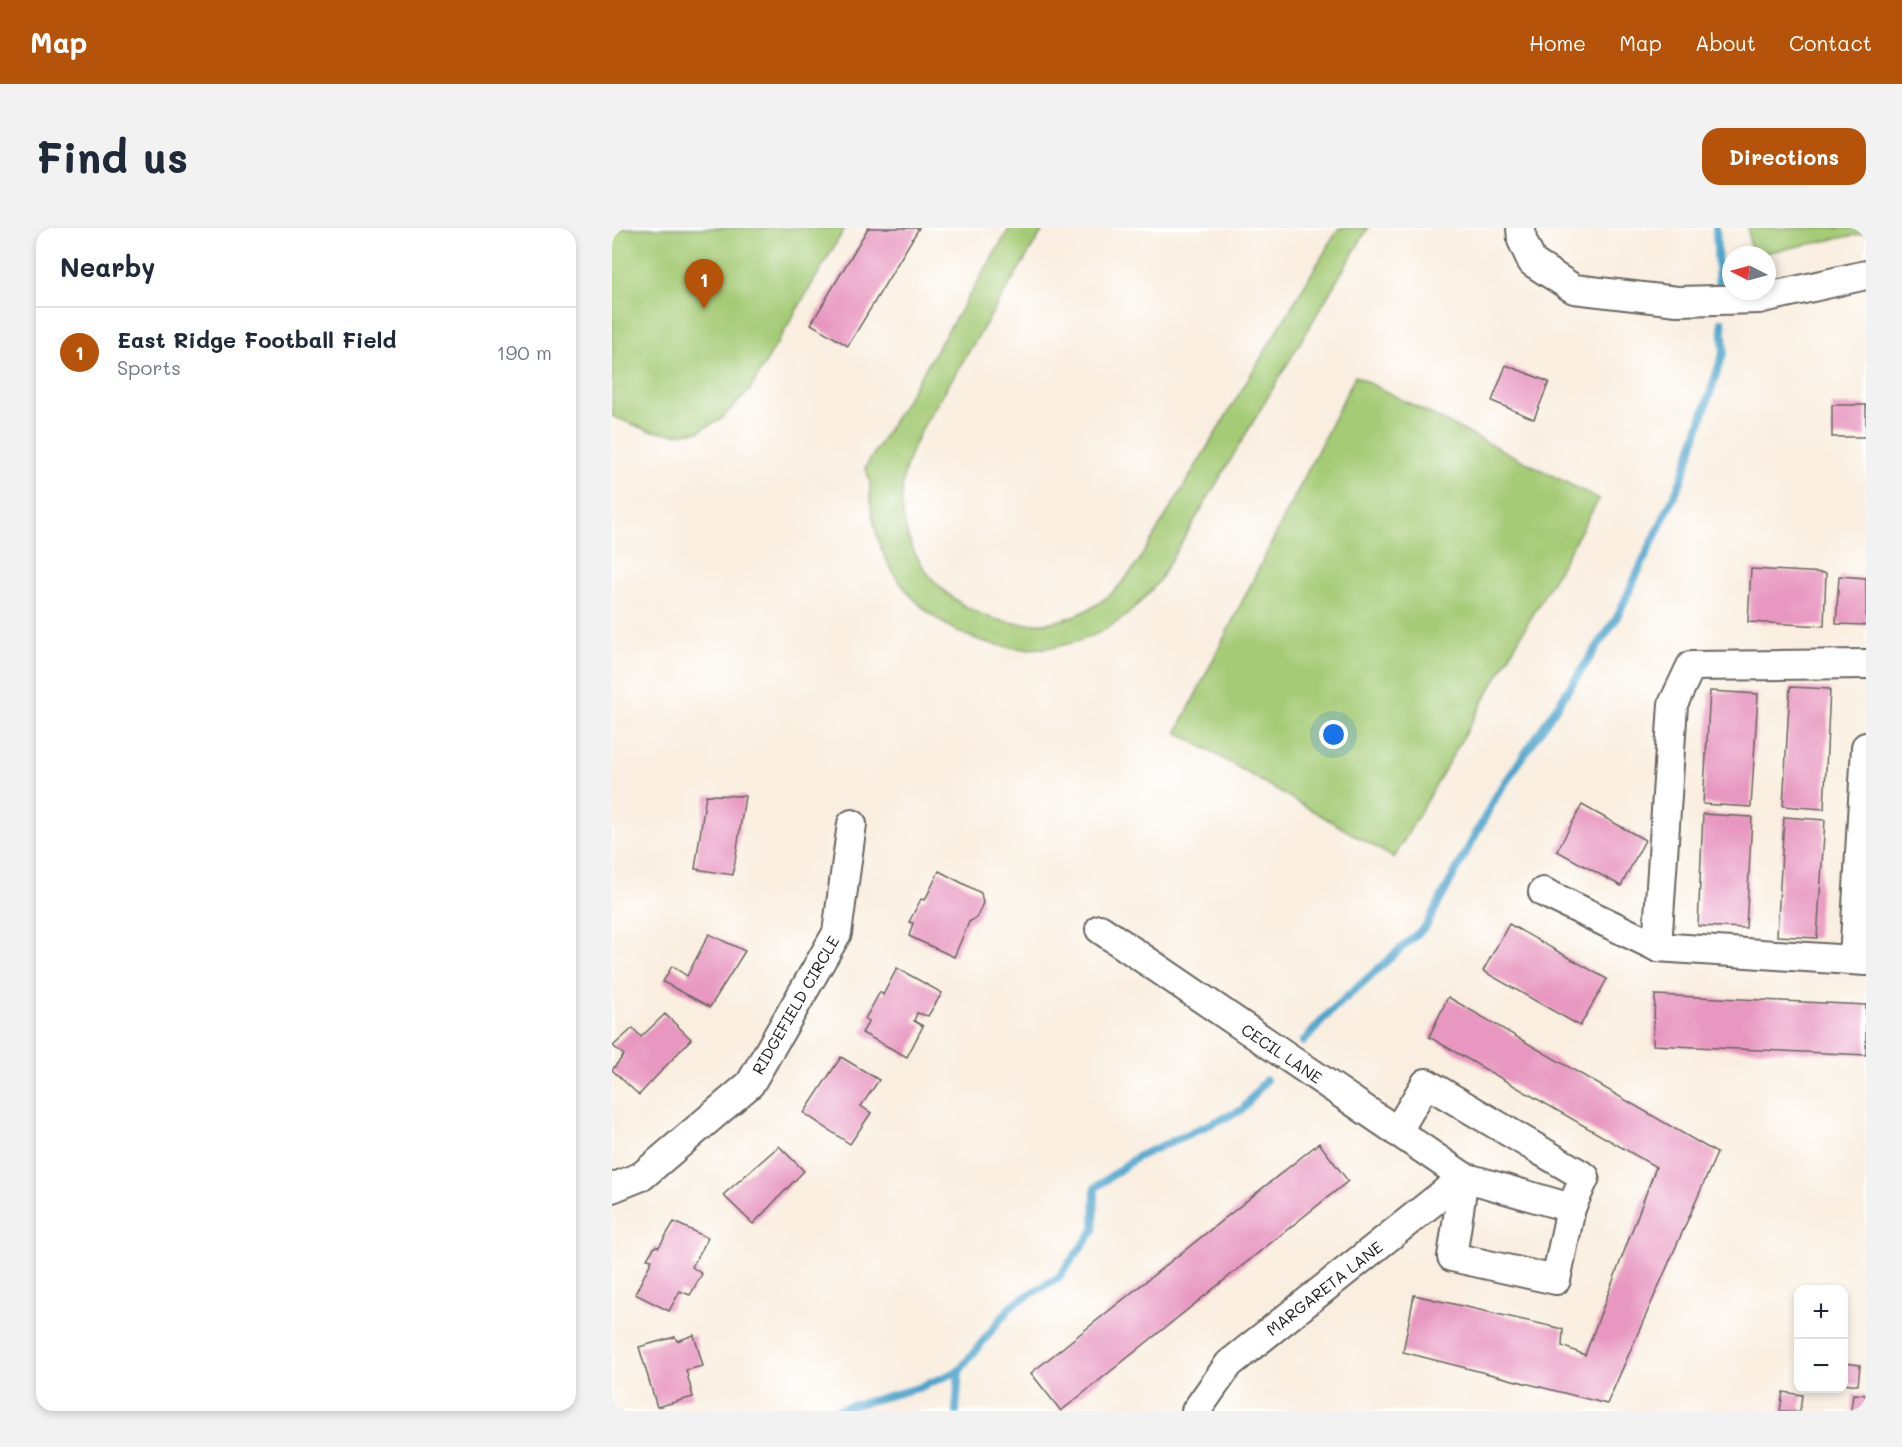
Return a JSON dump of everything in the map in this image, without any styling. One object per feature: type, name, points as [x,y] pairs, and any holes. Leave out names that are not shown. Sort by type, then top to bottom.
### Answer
[{"type":"street","points":[[1521,228],[1522,240],[1532,261],[1574,289],[1677,301],[1759,298],[1866,275]]},
{"type":"street","points":[[1657,947],[1673,704],[1691,666],[1866,664]]},
{"type":"street","points":[[1543,892],[1657,947],[1860,960],[1866,747]]},
{"type":"street","name":"RIDGEFIELD CIRCLE","points":[[612,1188],[642,1176],[750,1084],[837,933],[852,824]]},
{"type":"street","name":"CECIL LANE","points":[[1100,929],[1464,1177],[1571,1208]]},
{"type":"street","points":[[1397,1132],[1426,1083],[1586,1177],[1571,1208],[1556,1280],[1452,1257],[1464,1177]]},
{"type":"street","name":"MARGARETA LANE","points":[[1196,1411],[1229,1364],[1464,1177]]},
{"type":"green space","points":[[612,228],[845,228],[749,391],[721,419],[699,431],[674,434],[647,430],[612,416]]},
{"type":"green space","points":[[1010,228],[1044,228],[921,430],[906,467],[902,491],[905,526],[917,557],[936,583],[961,603],[990,617],[1022,624],[1054,621],[1087,610],[1108,596],[1126,578],[1137,564],[1339,228],[1368,228],[1158,582],[1123,618],[1091,636],[1057,646],[1023,648],[989,643],[957,631],[928,612],[903,586],[879,544],[871,507],[870,482],[865,468]]},
{"type":"green space","points":[[1748,228],[1866,228],[1866,233],[1776,251],[1776,246],[1750,246]]},
{"type":"green space","points":[[1355,376],[1599,499],[1394,858],[1177,732]]},
{"type":"building","points":[[868,228],[919,228],[848,346],[811,324]]},
{"type":"building","points":[[1506,365],[1549,382],[1534,419],[1492,401]]},
{"type":"building","points":[[1832,405],[1866,405],[1866,437],[1832,437]]},
{"type":"building","points":[[1751,569],[1826,573],[1824,626],[1748,622]]},
{"type":"building","points":[[1839,576],[1866,578],[1866,625],[1836,624]]},
{"type":"building","points":[[1790,687],[1830,689],[1824,809],[1783,806]]},
{"type":"building","points":[[1710,691],[1758,694],[1751,807],[1703,804]]},
{"type":"building","points":[[706,795],[745,796],[733,875],[695,869]]},
{"type":"building","points":[[1582,805],[1645,840],[1621,886],[1557,851]]},
{"type":"building","points":[[1703,814],[1752,817],[1746,928],[1698,926]]},
{"type":"building","points":[[1784,817],[1825,820],[1817,938],[1777,936]]},
{"type":"building","points":[[939,871],[981,893],[983,903],[977,917],[969,922],[954,957],[909,936],[913,923],[909,922],[921,899],[925,900]]},
{"type":"building","points":[[1509,924],[1607,979],[1580,1026],[1483,971]]},
{"type":"building","points":[[709,934],[745,951],[710,1007],[663,982],[672,966],[687,976]]},
{"type":"building","points":[[897,968],[942,993],[928,1016],[917,1013],[914,1021],[923,1026],[907,1057],[862,1033],[869,1021],[865,1019],[880,992],[883,995]]},
{"type":"building","points":[[1655,995],[1866,1005],[1866,1055],[1653,1045]]},
{"type":"building","points":[[1448,997],[1717,1153],[1607,1404],[1403,1352],[1414,1295],[1563,1329],[1562,1346],[1585,1355],[1656,1167],[1429,1037]]},
{"type":"building","points":[[665,1014],[691,1039],[639,1095],[612,1070],[624,1055],[613,1046],[633,1028],[641,1037]]},
{"type":"building","points":[[841,1057],[879,1080],[861,1106],[871,1113],[850,1144],[804,1113]]},
{"type":"building","points":[[1319,1143],[1348,1181],[1061,1411],[1031,1373]]},
{"type":"building","points":[[779,1146],[804,1171],[753,1224],[723,1195]]},
{"type":"building","points":[[674,1222],[708,1238],[692,1267],[702,1274],[690,1295],[680,1291],[669,1311],[635,1294],[652,1260],[647,1259],[655,1246],[659,1247]]},
{"type":"building","points":[[694,1335],[703,1366],[686,1370],[693,1397],[657,1407],[639,1347],[675,1337],[677,1341]]},
{"type":"building","points":[[1848,1364],[1860,1365],[1858,1385],[1848,1384]]},
{"type":"building","points":[[1783,1392],[1802,1395],[1800,1411],[1780,1411]]},
{"type":"building","points":[[1853,1394],[1866,1395],[1866,1411],[1851,1411]]},
{"type":"waterway","points":[[1716,228],[1719,288]]},
{"type":"waterway","points":[[1303,1042],[1330,1012],[1426,926],[1497,795],[1616,619],[1681,481],[1724,351],[1722,322]]},
{"type":"waterway","points":[[833,1411],[918,1388],[959,1371],[1012,1305],[1059,1277],[1094,1230],[1095,1188],[1137,1157],[1242,1110],[1266,1080]]},
{"type":"waterway","points":[[956,1411],[959,1371]]},
{"type":"place","name":"East Ridge Football Field","points":[[704,309]]}]
